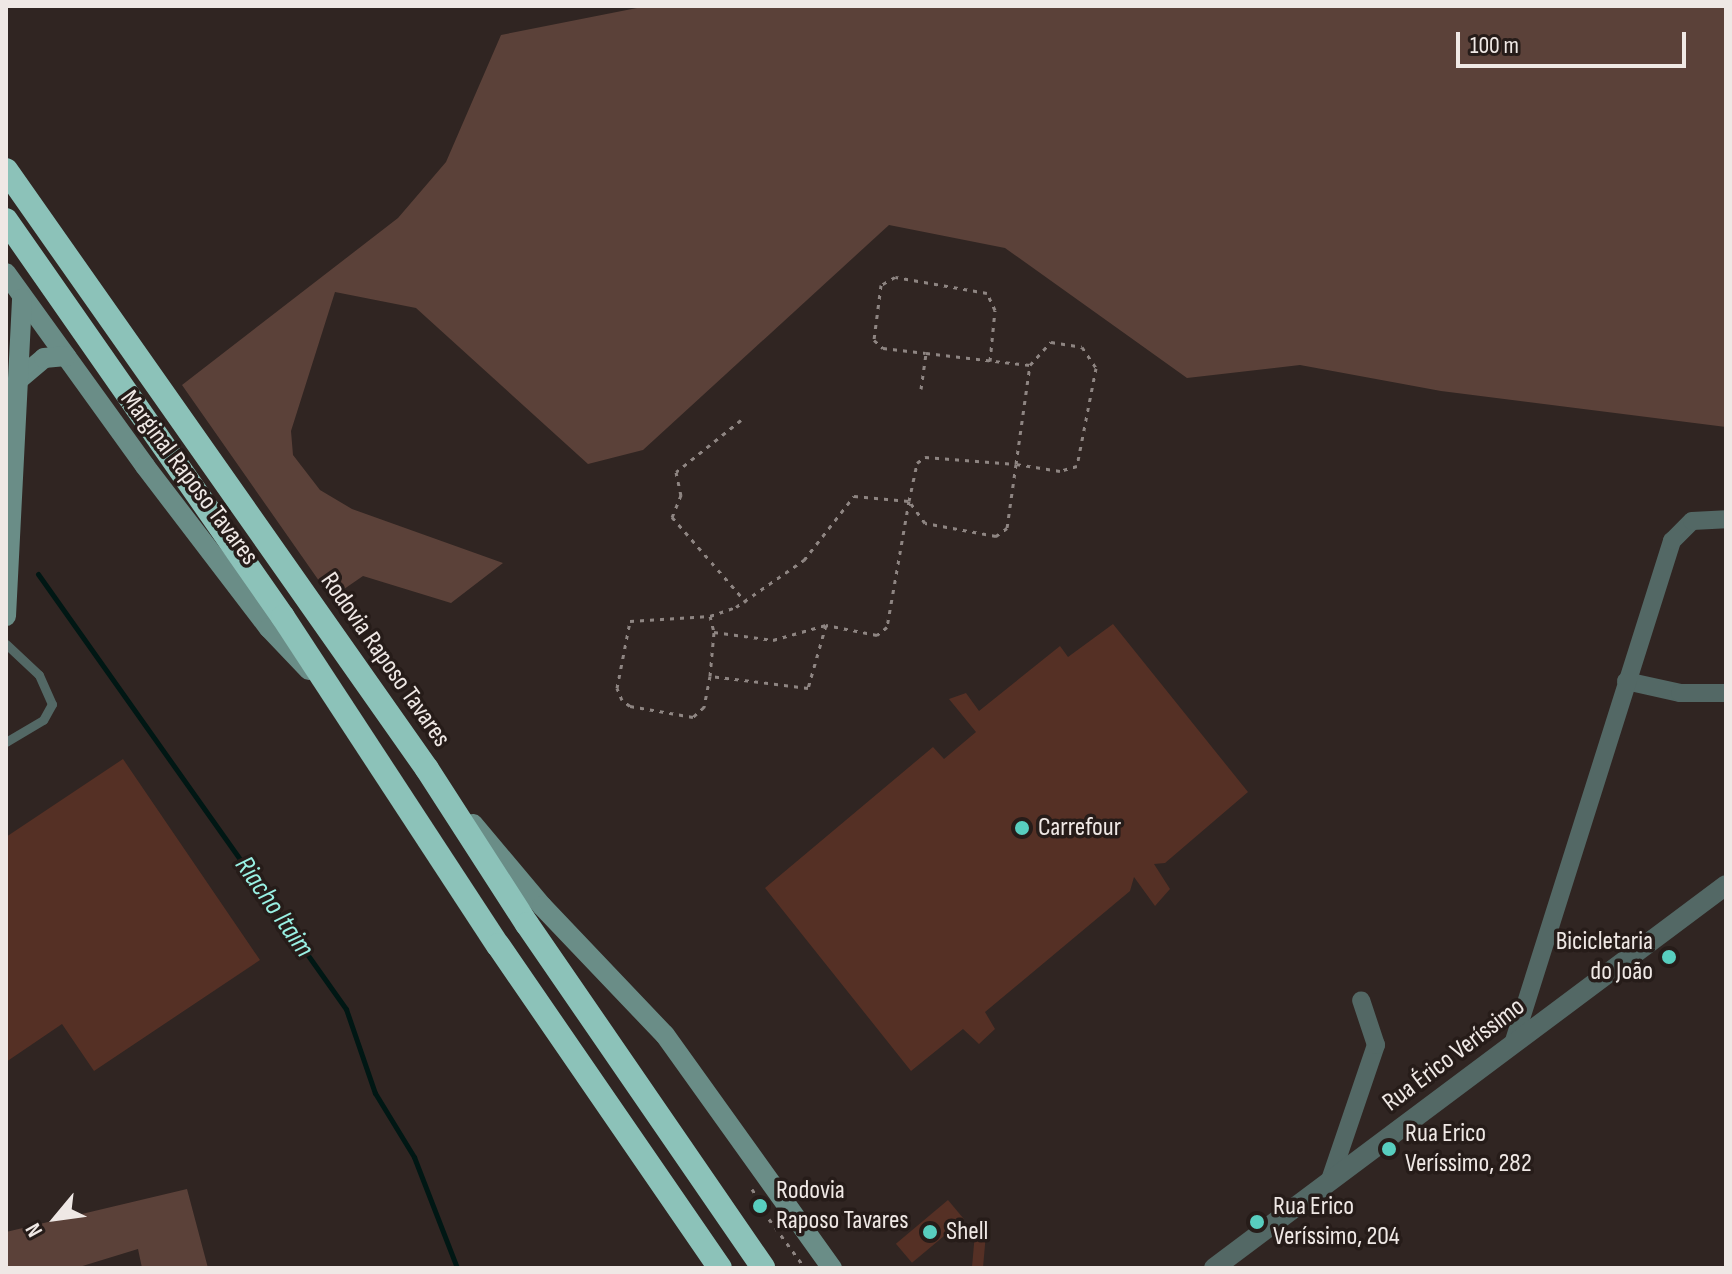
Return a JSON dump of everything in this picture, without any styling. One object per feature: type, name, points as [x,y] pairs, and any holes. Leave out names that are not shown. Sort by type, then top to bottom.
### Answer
[{"type":"highway","name":"Rodovia Raposo Tavares","points":[[6,170],[427,769],[527,924],[763,1268]]},
{"type":"highway","points":[[6,220],[342,706],[720,1268]]},
{"type":"main road","name":"Marginal Raposo Tavares","points":[[6,273],[269,628],[342,706]]},
{"type":"main road","points":[[6,616],[11,421],[18,380],[22,298]]},
{"type":"main road","points":[[18,380],[44,358],[66,356]]},
{"type":"main road","points":[[427,769],[542,906],[665,1035],[832,1268]]},
{"type":"street","points":[[1513,1044],[1672,541],[1692,521],[1726,519]]},
{"type":"street","points":[[1626,681],[1680,693],[1726,693]]},
{"type":"street","name":"Rua Érico Veríssimo","points":[[1214,1268],[1726,885]]},
{"type":"street","points":[[1330,1180],[1376,1045],[1361,1000]]},
{"type":"lane","points":[[6,644],[39,675],[52,704],[43,720],[6,742]]},
{"type":"path","points":[[990,361],[995,310],[987,293],[887,279],[874,340],[883,348],[990,361],[1030,365]]},
{"type":"path","points":[[710,616],[714,632],[704,707],[693,717],[630,706],[617,688],[630,621],[710,616],[746,602],[804,560],[854,496],[909,501],[925,523],[996,536],[1007,528],[1016,464],[1030,365],[1043,348],[1061,341],[1082,347],[1096,368],[1077,466],[1060,471],[1016,464],[925,457],[917,463],[909,501],[887,627],[877,635],[826,625],[773,640],[714,632]]},
{"type":"path","points":[[921,389],[926,353]]},
{"type":"path","points":[[741,420],[676,472],[681,495],[672,517],[746,602]]},
{"type":"path","points":[[710,676],[808,688],[826,625]]},
{"type":"path","points":[[769,1219],[805,1268]]},
{"type":"shaded area","points":[[647,6],[1726,6],[1726,427],[1441,391],[1300,365],[1187,378],[1005,248],[889,225],[643,450],[588,464],[416,308],[335,292],[291,431],[293,455],[320,490],[352,509],[503,563],[451,603],[363,576],[331,598],[182,385],[398,218],[446,162],[501,35]]},
{"type":"shaded area","points":[[187,1189],[208,1268],[142,1268],[138,1249],[76,1268],[6,1268],[6,1232]]},
{"type":"building","name":"Carrefour","points":[[1113,624],[1248,792],[1165,863],[1154,864],[1170,889],[1155,906],[1134,877],[1130,891],[985,1012],[995,1029],[979,1044],[963,1029],[911,1071],[765,888],[933,747],[944,759],[976,732],[949,699],[966,693],[979,711],[1060,646],[1068,657]]},
{"type":"building","points":[[123,759],[260,960],[94,1071],[62,1024],[6,1062],[6,837]]},
{"type":"building","name":"Shell","points":[[948,1200],[964,1219],[912,1263],[896,1244]]},
{"type":"building","points":[[975,1233],[986,1234],[983,1268],[972,1268]]},
{"type":"waterway","name":"Riacho Itaim","points":[[38,574],[346,1009],[375,1093],[414,1157],[457,1268]]},
{"type":"place","name":"Carrefour","points":[[1022,828]]},
{"type":"place","name":"Bicicletaria do João","points":[[1669,957]]},
{"type":"place","name":"Rua Erico Veríssimo, 282","points":[[1389,1149]]},
{"type":"place","name":"Rodovia Raposo Tavares","points":[[760,1206]]},
{"type":"place","name":"Rua Erico Veríssimo, 204","points":[[1257,1222]]},
{"type":"place","name":"Shell","points":[[930,1232]]}]
